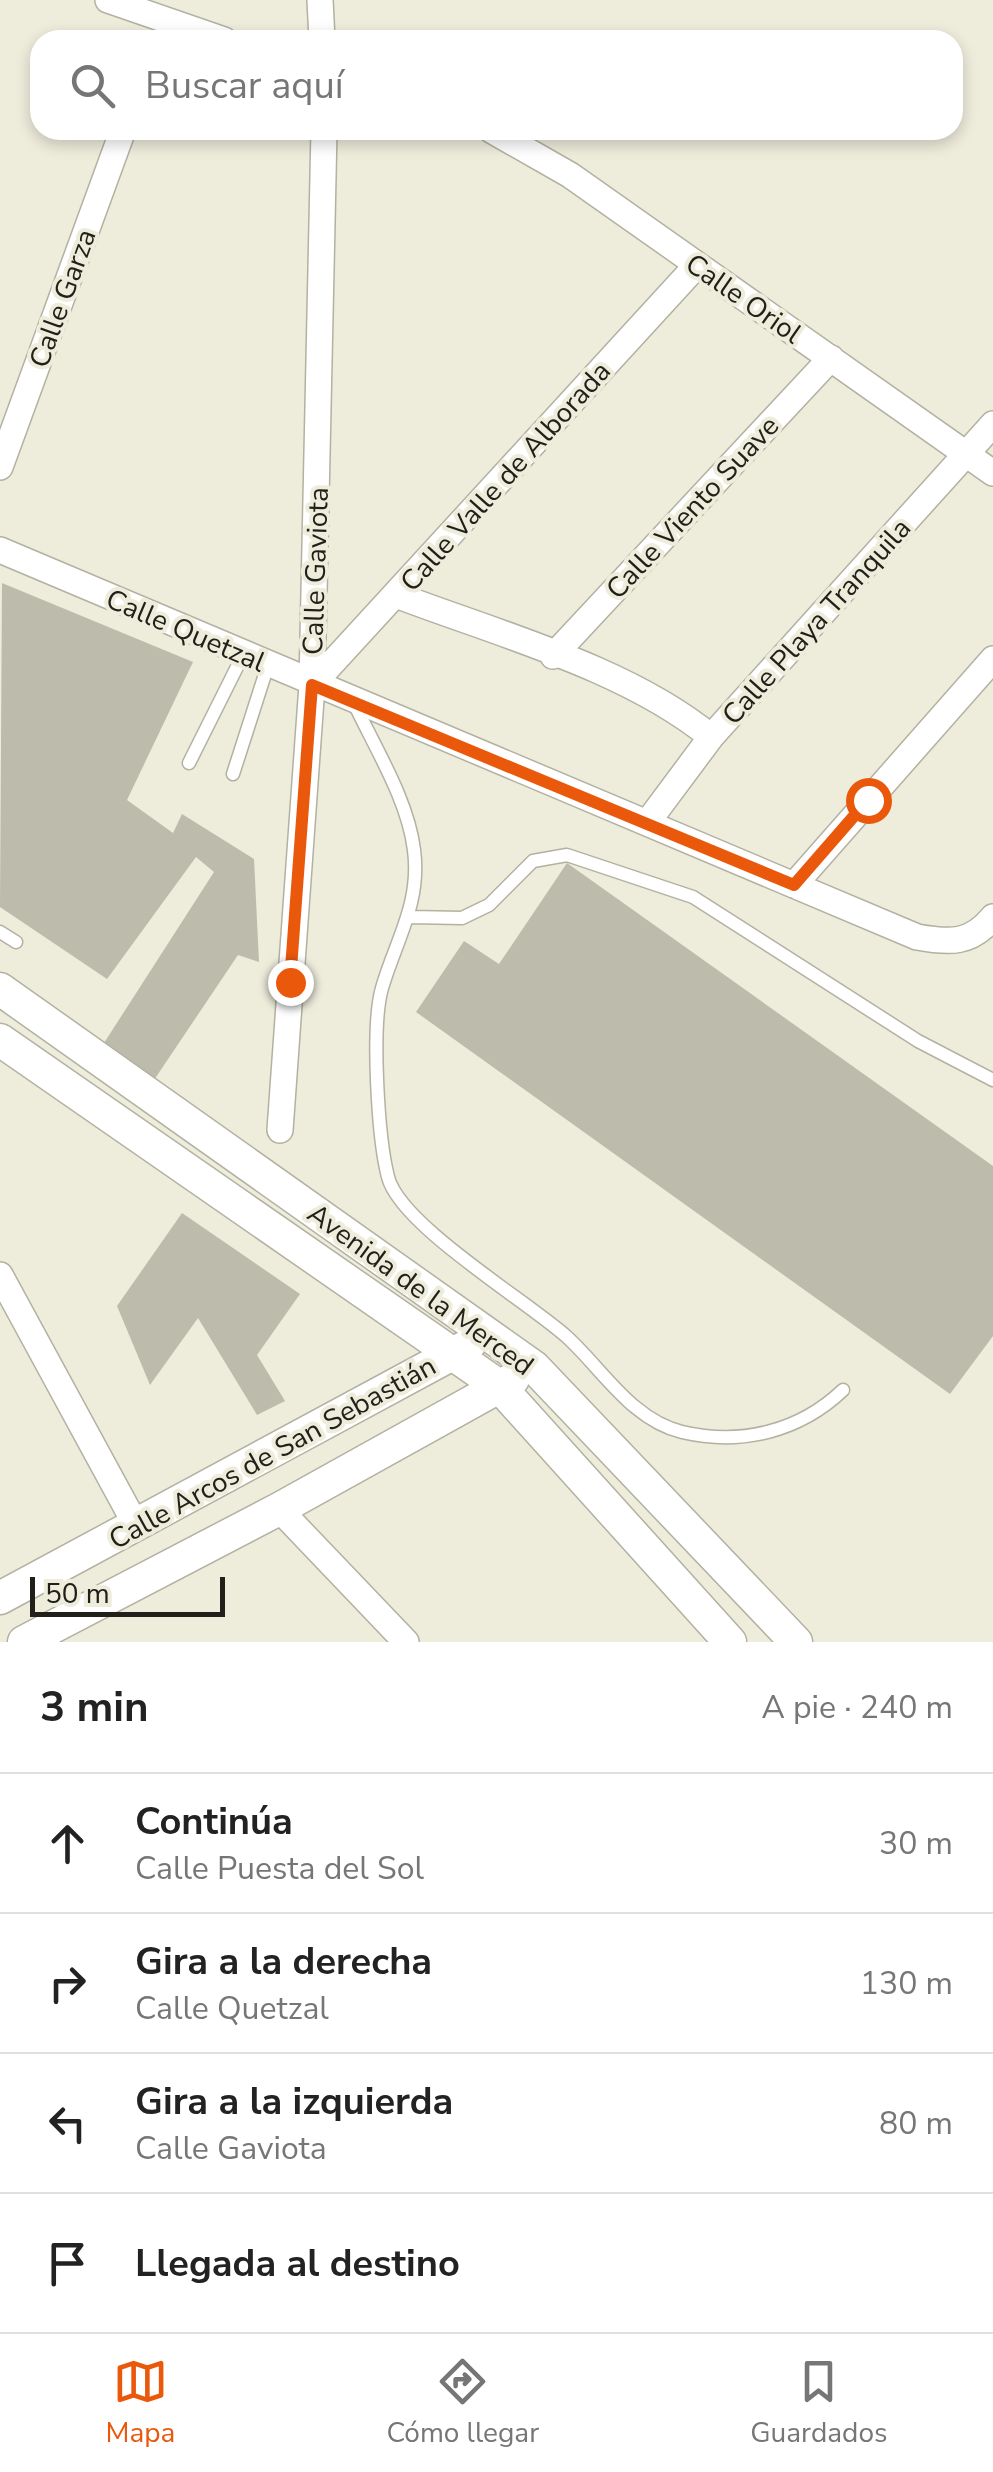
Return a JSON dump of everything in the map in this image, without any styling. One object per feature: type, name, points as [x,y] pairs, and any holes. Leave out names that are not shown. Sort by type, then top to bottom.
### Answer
[{"type":"street","points":[[108,0],[160,30]]},
{"type":"street","points":[[320,0],[322,30]]},
{"type":"street","name":"Calle Garza","points":[[0,467],[119,140]]},
{"type":"street","name":"Calle Gaviota","points":[[280,1130],[312,685],[324,140]]},
{"type":"street","name":"Calle Oriol","points":[[509,140],[570,175],[993,473]]},
{"type":"street","name":"Calle Valle de Alborada","points":[[312,685],[697,265]]},
{"type":"street","name":"Calle Viento Suave","points":[[552,656],[831,358]]},
{"type":"street","name":"Calle Playa Tranquila","points":[[647,823],[711,736],[993,424]]},
{"type":"street","name":"Calle Quetzal","points":[[0,550],[312,685],[918,937],[960,942],[988,924]]},
{"type":"street","points":[[396,595],[648,692],[711,736]]},
{"type":"street","points":[[794,885],[993,660]]},
{"type":"street","name":"Avenida de la Merced","points":[[0,990],[490,1332],[534,1368],[796,1642]]},
{"type":"street","name":"Avenida de la Merced","points":[[0,1040],[499,1386],[730,1642]]},
{"type":"street","points":[[0,1275],[138,1527]]},
{"type":"street","name":"Calle Arcos de San Sebastián","points":[[0,1598],[138,1527],[490,1332]]},
{"type":"street","name":"Calle Arcos de San Sebastián","points":[[24,1642],[280,1508],[534,1368]]},
{"type":"street","points":[[280,1508],[406,1642]]},
{"type":"lane","points":[[190,763],[243,655]]},
{"type":"lane","points":[[233,774],[268,665]]},
{"type":"lane","points":[[354,702],[408,820],[415,880],[410,918],[382,988],[376,1026],[386,1173],[398,1198],[422,1222],[567,1338],[650,1418],[678,1432],[727,1437],[776,1430],[812,1416],[843,1390]]},
{"type":"lane","points":[[410,918],[462,918],[489,905],[533,861],[567,856],[693,897],[918,1041],[993,1080]]},
{"type":"lane","points":[[0,932],[16,942]]},
{"type":"building","points":[[2,583],[193,662],[127,800],[173,833],[182,814],[254,859],[259,962],[238,955],[154,1080],[104,1043],[214,872],[196,857],[107,979],[0,907]]},
{"type":"building","points":[[567,863],[993,1166],[993,1336],[950,1394],[416,1012],[464,941],[499,964]]},
{"type":"building","points":[[182,1213],[300,1294],[257,1355],[285,1401],[257,1415],[198,1318],[150,1385],[117,1306]]},
{"type":"route","points":[[290,982],[312,685],[794,885],[868,800]]}]
